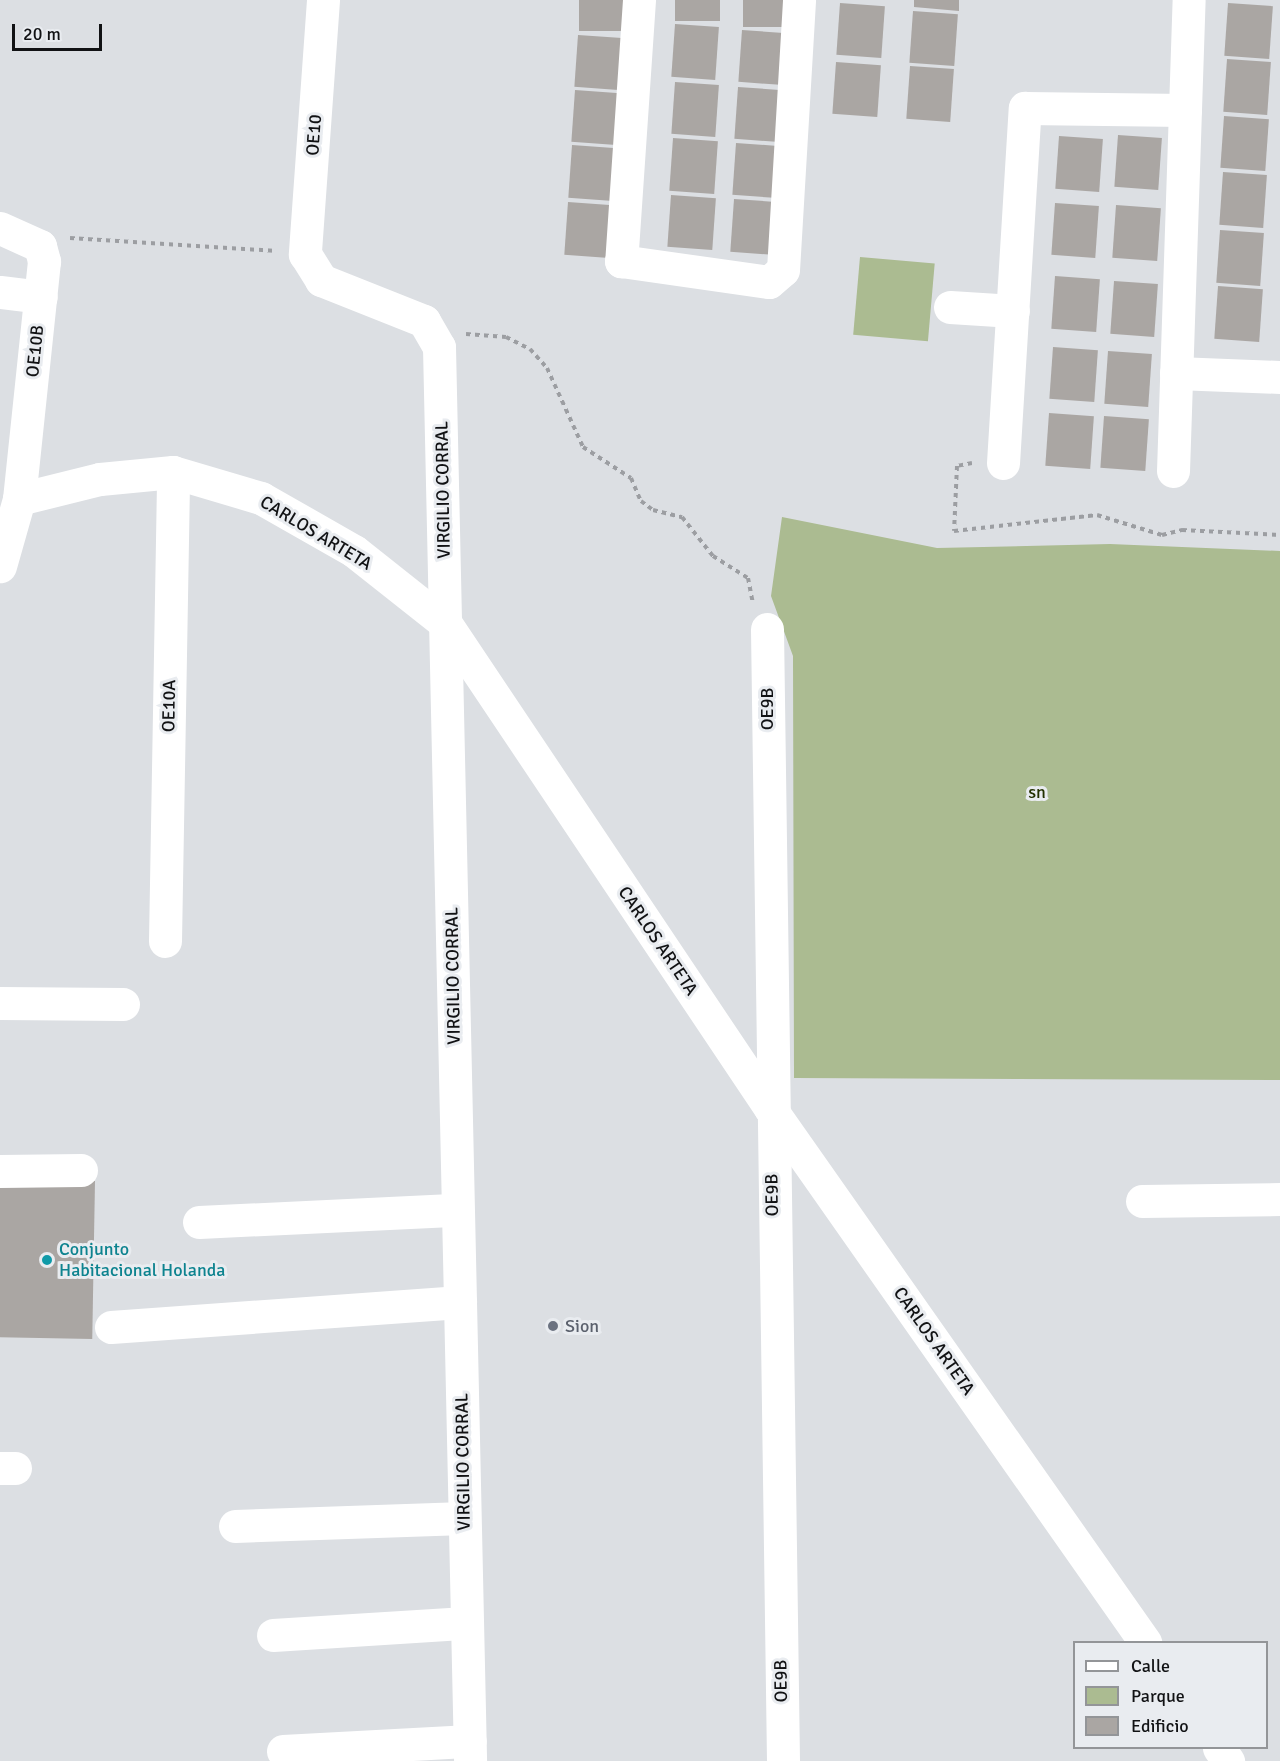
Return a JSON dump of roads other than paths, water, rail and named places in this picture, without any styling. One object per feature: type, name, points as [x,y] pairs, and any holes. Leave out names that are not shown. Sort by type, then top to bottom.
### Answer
[{"type":"street","name":"OE10","points":[[323,0],[308,261],[321,280],[424,321],[433,332]]},
{"type":"street","points":[[639,0],[621,261],[769,282],[783,270],[799,0]]},
{"type":"street","points":[[1173,471],[1189,0]]},
{"type":"street","points":[[1003,463],[1025,108],[1185,110]]},
{"type":"street","name":"OE10B","points":[[0,228],[40,246],[41,297],[19,499],[1,558]]},
{"type":"street","points":[[0,292],[41,297]]},
{"type":"street","points":[[950,307],[1013,311]]},
{"type":"street","name":"VIRGILIO CORRAL","points":[[433,332],[440,347],[470,1751]]},
{"type":"street","points":[[1176,373],[1280,377]]},
{"type":"street","name":"CARLOS ARTETA","points":[[19,499],[100,479],[173,472],[261,498],[354,551],[446,624],[770,1108],[1144,1641]]},
{"type":"street","name":"OE10A","points":[[165,941],[173,472]]},
{"type":"street","name":"OE9B","points":[[767,629],[770,1108],[783,1761]]},
{"type":"street","points":[[0,1003],[123,1004]]},
{"type":"street","points":[[0,1171],[81,1170]]},
{"type":"street","points":[[1142,1201],[1280,1198]]},
{"type":"street","points":[[199,1222],[457,1210]]},
{"type":"street","points":[[111,1327],[460,1302]]},
{"type":"street","points":[[235,1526],[464,1518]]},
{"type":"street","points":[[273,1635],[466,1623]]},
{"type":"street","points":[[283,1751],[470,1751]]},
{"type":"place","name":"Conjunto Habitacional Holanda","points":[[47,1260]]},
{"type":"place","name":"Sion","points":[[553,1326]]},
{"type":"park label","name":"sn","points":[[1037,792]]}]
